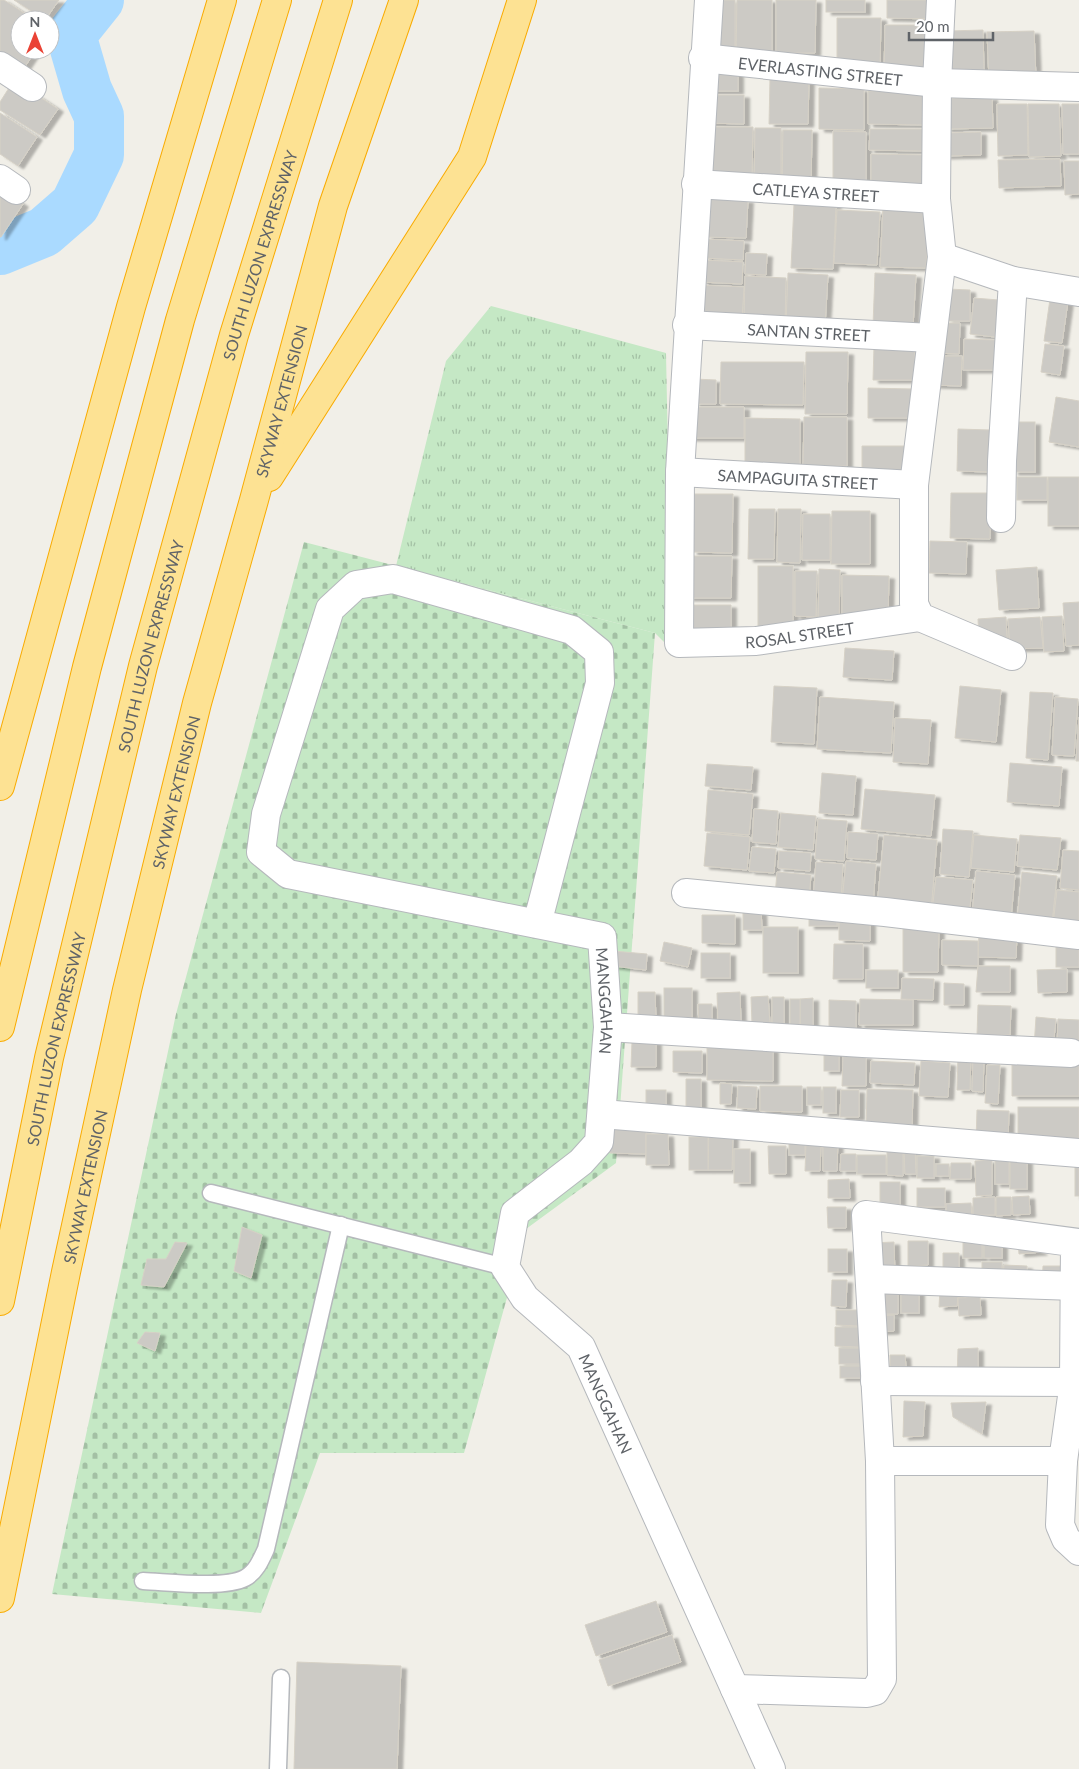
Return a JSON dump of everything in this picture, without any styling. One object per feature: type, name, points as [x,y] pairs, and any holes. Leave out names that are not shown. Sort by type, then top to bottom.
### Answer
[{"type":"highway","points":[[0,786],[131,307],[222,0]]},
{"type":"highway","points":[[0,1027],[87,667],[180,320],[277,0]]},
{"type":"highway","name":"SOUTH LUZON EXPRESSWAY","points":[[0,1301],[49,1058],[143,666],[234,335],[338,0]]},
{"type":"highway","name":"SKYWAY EXTENSION","points":[[0,1598],[35,1418],[126,990],[196,703],[254,500],[333,206],[404,0]]},
{"type":"highway","points":[[254,500],[472,157],[522,0]]},
{"type":"street","points":[[680,472],[687,325],[708,0]]},
{"type":"street","points":[[941,0],[937,83],[936,199],[942,257],[930,338],[914,485],[914,604],[920,617],[1012,656]]},
{"type":"street","name":"EVERLASTING STREET","points":[[703,58],[937,83],[1079,87]]},
{"type":"street","points":[[0,66],[32,87]]},
{"type":"street","name":"CATLEYA STREET","points":[[696,184],[936,199]]},
{"type":"street","points":[[942,257],[1013,282],[1079,292]]},
{"type":"street","points":[[1001,518],[1002,461],[1013,282]]},
{"type":"street","name":"SANTAN STREET","points":[[687,325],[930,338]]},
{"type":"street","name":"SAMPAGUITA STREET","points":[[680,472],[914,485]]},
{"type":"street","name":"ROSAL STREET","points":[[680,472],[679,643],[756,641],[920,617]]},
{"type":"street","points":[[394,579],[572,630],[600,652],[600,683],[537,924],[288,874],[261,852],[266,814],[330,609],[356,586],[394,579]]},
{"type":"street","points":[[686,893],[885,912],[1079,935]]},
{"type":"street","name":"MANGGAHAN","points":[[537,924],[602,937],[608,1027],[600,1142],[581,1162],[514,1213],[505,1267],[525,1298],[581,1347],[771,1769]]},
{"type":"street","points":[[608,1027],[863,1043],[1071,1053]]},
{"type":"street","points":[[602,1114],[1079,1153]]},
{"type":"street","points":[[735,1689],[867,1693],[875,1691],[882,1679],[880,1461],[866,1215],[1077,1243],[1074,1382],[1063,1461],[1060,1525],[1066,1539],[1079,1551]]},
{"type":"street","points":[[870,1279],[1075,1286]]},
{"type":"street","points":[[875,1381],[1074,1382]]},
{"type":"street","points":[[880,1461],[1063,1461]]},
{"type":"lane","points":[[211,1193],[341,1224],[505,1267]]},
{"type":"lane","points":[[143,1581],[227,1583],[246,1577],[259,1564],[266,1549],[341,1224]]},
{"type":"lane","points":[[278,1769],[280,1678]]},
{"type":"green space","points":[[491,306],[666,353],[672,650],[655,633],[396,566],[446,361]]},
{"type":"green space","points":[[304,542],[655,633],[616,1163],[526,1229],[464,1453],[320,1453],[261,1613],[52,1594],[176,1014]]},
{"type":"building","points":[[0,0],[4,0],[20,10],[10,10],[10,59],[0,52]]},
{"type":"building","points":[[14,0],[59,0],[52,10],[30,10]]},
{"type":"building","points":[[713,0],[735,0],[735,48],[712,48]]},
{"type":"building","points":[[737,0],[772,0],[772,52],[736,52]]},
{"type":"building","points":[[776,0],[816,0],[815,53],[776,53]]},
{"type":"building","points":[[826,0],[865,0],[865,12],[826,12]]},
{"type":"building","points":[[887,0],[936,0],[936,19],[887,18]]},
{"type":"building","points":[[837,18],[881,18],[880,67],[837,66]]},
{"type":"building","points":[[885,25],[933,25],[932,76],[884,76]]},
{"type":"building","points":[[983,30],[984,72],[949,73],[948,31]]},
{"type":"building","points":[[1034,31],[1036,78],[989,80],[987,32]]},
{"type":"building","points":[[12,60],[29,60],[24,68]]},
{"type":"building","points":[[711,65],[738,65],[738,91],[711,91]]},
{"type":"building","points":[[770,77],[809,77],[808,124],[769,124]]},
{"type":"building","points":[[14,80],[58,109],[40,135],[0,110],[0,102]]},
{"type":"building","points":[[819,88],[864,89],[864,130],[819,129]]},
{"type":"building","points":[[868,91],[926,91],[926,125],[868,124]]},
{"type":"building","points":[[708,95],[744,95],[744,124],[707,123]]},
{"type":"building","points":[[992,97],[993,128],[946,129],[945,99]]},
{"type":"building","points":[[997,104],[1027,104],[1028,155],[998,156]]},
{"type":"building","points":[[1028,104],[1059,104],[1061,156],[1029,157]]},
{"type":"building","points":[[1062,104],[1079,104],[1079,154],[1063,154]]},
{"type":"building","points":[[0,113],[37,137],[18,166],[0,154]]},
{"type":"building","points":[[710,127],[753,127],[752,176],[709,176]]},
{"type":"building","points":[[755,128],[781,128],[781,187],[754,187]]},
{"type":"building","points":[[870,129],[923,129],[922,151],[869,150]]},
{"type":"building","points":[[783,130],[812,130],[811,187],[782,187]]},
{"type":"building","points":[[833,131],[866,132],[866,186],[833,185]]},
{"type":"building","points":[[981,132],[981,155],[945,156],[945,133]]},
{"type":"building","points":[[871,154],[926,155],[926,189],[871,188]]},
{"type":"building","points":[[1060,159],[1061,186],[999,188],[998,160]]},
{"type":"building","points":[[1064,161],[1079,161],[1079,194],[1065,195]]},
{"type":"building","points":[[0,189],[23,204],[1,237],[0,237]]},
{"type":"building","points":[[707,199],[748,200],[746,238],[705,237]]},
{"type":"building","points":[[794,204],[836,205],[833,269],[791,268]]},
{"type":"building","points":[[883,207],[929,209],[926,268],[880,267]]},
{"type":"building","points":[[837,210],[880,212],[877,265],[834,263]]},
{"type":"building","points":[[704,239],[744,241],[743,260],[703,258]]},
{"type":"building","points":[[746,253],[767,254],[766,275],[745,274]]},
{"type":"building","points":[[702,260],[743,262],[742,284],[701,282]]},
{"type":"building","points":[[788,273],[828,275],[825,326],[786,325]]},
{"type":"building","points":[[875,273],[916,275],[913,327],[873,325]]},
{"type":"building","points":[[745,276],[786,278],[785,322],[744,320]]},
{"type":"building","points":[[698,285],[744,287],[742,319],[697,317]]},
{"type":"building","points":[[948,289],[970,290],[970,321],[947,321]]},
{"type":"building","points":[[974,298],[999,300],[995,337],[970,334]]},
{"type":"building","points":[[1050,299],[1068,301],[1062,343],[1044,341]]},
{"type":"building","points":[[936,323],[960,323],[959,354],[935,353]]},
{"type":"building","points":[[964,339],[996,340],[996,370],[963,370]]},
{"type":"building","points":[[1045,344],[1064,346],[1060,375],[1041,372]]},
{"type":"building","points":[[874,346],[915,347],[914,380],[873,380]]},
{"type":"building","points":[[806,352],[848,352],[847,414],[805,414]]},
{"type":"building","points":[[932,356],[962,356],[961,386],[932,385]]},
{"type":"building","points":[[721,362],[804,362],[803,405],[720,404]]},
{"type":"building","points":[[695,379],[716,380],[716,404],[694,404]]},
{"type":"building","points":[[868,388],[914,389],[914,418],[868,418]]},
{"type":"building","points":[[1056,397],[1079,401],[1079,447],[1049,442]]},
{"type":"building","points":[[691,407],[744,407],[744,438],[690,438]]},
{"type":"building","points":[[804,417],[847,417],[847,466],[803,466]]},
{"type":"building","points":[[745,418],[800,419],[800,468],[745,468]]},
{"type":"building","points":[[1013,422],[1035,422],[1035,472],[1013,472]]},
{"type":"building","points":[[958,429],[991,430],[990,472],[957,471]]},
{"type":"building","points":[[862,446],[910,446],[909,480],[862,480]]},
{"type":"building","points":[[1017,477],[1047,477],[1047,500],[1017,500]]},
{"type":"building","points":[[1048,477],[1079,477],[1079,526],[1048,526]]},
{"type":"building","points":[[951,493],[991,493],[990,539],[950,538]]},
{"type":"building","points":[[693,494],[733,494],[732,553],[692,552]]},
{"type":"building","points":[[749,509],[775,509],[774,559],[748,559]]},
{"type":"building","points":[[778,509],[801,509],[800,563],[777,562]]},
{"type":"building","points":[[832,511],[870,511],[870,564],[831,564]]},
{"type":"building","points":[[803,514],[830,514],[830,560],[802,560]]},
{"type":"building","points":[[930,541],[967,542],[966,574],[929,573]]},
{"type":"building","points":[[688,556],[732,556],[731,598],[688,598]]},
{"type":"building","points":[[758,566],[793,566],[793,635],[758,635]]},
{"type":"building","points":[[1037,567],[1039,608],[999,610],[996,570]]},
{"type":"building","points":[[819,569],[840,570],[839,625],[818,625]]},
{"type":"building","points":[[795,571],[817,571],[816,617],[795,616]]},
{"type":"building","points":[[842,575],[889,576],[888,617],[842,616]]},
{"type":"building","points":[[1079,602],[1079,645],[1066,646],[1063,603]]},
{"type":"building","points":[[684,605],[731,605],[731,639],[683,639]]},
{"type":"building","points":[[1062,616],[1064,651],[1044,652],[1042,617]]},
{"type":"building","points":[[1006,617],[1007,638],[979,640],[978,619]]},
{"type":"building","points":[[1040,617],[1043,648],[1010,649],[1008,619]]},
{"type":"building","points":[[845,648],[894,651],[892,680],[843,677]]},
{"type":"building","points":[[774,686],[817,688],[814,744],[771,742]]},
{"type":"building","points":[[960,686],[1001,690],[996,742],[955,738]]},
{"type":"building","points":[[1030,692],[1053,693],[1048,760],[1026,758]]},
{"type":"building","points":[[820,697],[894,702],[891,753],[817,749]]},
{"type":"building","points":[[1055,697],[1078,699],[1074,756],[1052,755]]},
{"type":"building","points":[[1079,717],[1079,761],[1076,761]]},
{"type":"building","points":[[895,718],[931,720],[928,764],[893,762]]},
{"type":"building","points":[[1010,763],[1062,767],[1059,806],[1007,802]]},
{"type":"building","points":[[707,764],[753,767],[751,790],[705,786]]},
{"type":"building","points":[[822,773],[856,776],[853,815],[819,813]]},
{"type":"building","points":[[865,789],[935,795],[931,836],[861,829]]},
{"type":"building","points":[[708,790],[753,794],[749,835],[705,831]]},
{"type":"building","points":[[754,809],[778,811],[776,844],[752,842]]},
{"type":"building","points":[[781,813],[816,816],[813,850],[778,847]]},
{"type":"building","points":[[818,819],[847,821],[844,861],[815,859]]},
{"type":"building","points":[[943,829],[973,831],[969,877],[940,874]]},
{"type":"building","points":[[848,832],[878,834],[876,860],[847,858]]},
{"type":"building","points":[[707,833],[750,837],[747,870],[704,866]]},
{"type":"building","points":[[884,835],[937,840],[931,911],[877,906]]},
{"type":"building","points":[[974,835],[1017,839],[1014,872],[971,868]]},
{"type":"building","points":[[1020,835],[1061,838],[1057,870],[1017,866]]},
{"type":"building","points":[[752,847],[776,849],[774,873],[749,871]]},
{"type":"building","points":[[1063,850],[1079,851],[1079,890],[1060,888]]},
{"type":"building","points":[[779,851],[811,853],[810,871],[778,868]]},
{"type":"building","points":[[846,861],[876,864],[873,905],[842,902]]},
{"type":"building","points":[[816,862],[843,864],[841,901],[813,899]]},
{"type":"building","points":[[976,871],[1015,875],[1011,918],[972,915]]},
{"type":"building","points":[[777,872],[811,875],[809,899],[775,896]]},
{"type":"building","points":[[1022,872],[1057,876],[1052,923],[1017,920]]},
{"type":"building","points":[[936,877],[973,880],[969,915],[932,912]]},
{"type":"building","points":[[1057,890],[1079,892],[1079,927],[1053,925]]},
{"type":"building","points":[[743,908],[761,908],[762,930],[743,930]]},
{"type":"building","points":[[809,912],[837,912],[837,926],[809,926]]},
{"type":"building","points":[[702,915],[735,915],[735,944],[702,943]]},
{"type":"building","points":[[839,918],[870,918],[870,941],[839,940]]},
{"type":"building","points":[[903,925],[939,926],[938,972],[903,972]]},
{"type":"building","points":[[763,927],[798,927],[798,973],[763,973]]},
{"type":"building","points":[[979,933],[1017,934],[1016,958],[978,957]]},
{"type":"building","points":[[942,940],[978,941],[978,966],[942,965]]},
{"type":"building","points":[[664,942],[692,948],[688,967],[660,961]]},
{"type":"building","points":[[834,944],[863,944],[863,979],[833,979]]},
{"type":"building","points":[[1056,947],[1079,947],[1079,967],[1056,967]]},
{"type":"building","points":[[613,951],[647,954],[646,970],[612,966]]},
{"type":"building","points":[[701,953],[730,953],[730,978],[701,978]]},
{"type":"building","points":[[978,966],[1010,966],[1010,992],[976,992]]},
{"type":"building","points":[[1067,969],[1067,992],[1038,993],[1037,970]]},
{"type":"building","points":[[866,970],[898,970],[898,988],[866,988]]},
{"type":"building","points":[[902,978],[934,979],[933,1000],[901,999]]},
{"type":"building","points":[[944,983],[964,984],[964,1005],[944,1005]]},
{"type":"building","points":[[664,988],[692,988],[692,1019],[664,1019]]},
{"type":"building","points":[[638,992],[655,992],[656,1021],[638,1021]]},
{"type":"building","points":[[740,992],[741,1024],[718,1025],[717,993]]},
{"type":"building","points":[[768,996],[770,1023],[752,1024],[751,997]]},
{"type":"building","points":[[772,997],[784,997],[784,1027],[772,1026]]},
{"type":"building","points":[[813,998],[813,1028],[800,1028],[800,999]]},
{"type":"building","points":[[790,999],[800,999],[800,1025],[790,1025]]},
{"type":"building","points":[[860,999],[913,1000],[913,1025],[859,1025]]},
{"type":"building","points":[[829,1000],[856,1001],[856,1037],[829,1037]]},
{"type":"building","points":[[698,1004],[712,1004],[712,1027],[699,1027]]},
{"type":"building","points":[[978,1005],[1011,1006],[1010,1035],[977,1035]]},
{"type":"building","points":[[1036,1017],[1056,1019],[1053,1048],[1034,1047]]},
{"type":"building","points":[[1058,1019],[1079,1020],[1079,1048],[1057,1047]]},
{"type":"building","points":[[632,1041],[656,1041],[656,1067],[631,1067]]},
{"type":"building","points":[[707,1048],[773,1049],[773,1081],[707,1080]]},
{"type":"building","points":[[673,1051],[702,1051],[702,1073],[673,1072]]},
{"type":"building","points":[[824,1052],[839,1052],[839,1071],[824,1071]]},
{"type":"building","points":[[958,1053],[971,1053],[970,1090],[957,1090]]},
{"type":"building","points":[[843,1056],[866,1056],[866,1086],[842,1086]]},
{"type":"building","points":[[973,1058],[984,1058],[983,1092],[972,1091]]},
{"type":"building","points":[[871,1061],[915,1063],[914,1085],[870,1083]]},
{"type":"building","points":[[921,1061],[950,1063],[948,1097],[919,1096]]},
{"type":"building","points":[[1012,1061],[1079,1062],[1079,1096],[1012,1096]]},
{"type":"building","points":[[987,1065],[1000,1065],[998,1104],[985,1103]]},
{"type":"building","points":[[686,1079],[701,1079],[701,1111],[686,1110]]},
{"type":"building","points":[[720,1083],[732,1084],[731,1104],[720,1104]]},
{"type":"building","points":[[738,1086],[757,1087],[756,1109],[737,1108]]},
{"type":"building","points":[[760,1086],[802,1086],[802,1112],[760,1111]]},
{"type":"building","points":[[807,1087],[821,1087],[821,1105],[807,1105]]},
{"type":"building","points":[[823,1087],[836,1087],[836,1113],[823,1113]]},
{"type":"building","points":[[867,1089],[913,1090],[912,1129],[866,1128]]},
{"type":"building","points":[[646,1090],[666,1090],[666,1111],[646,1111]]},
{"type":"building","points":[[841,1090],[859,1090],[859,1117],[840,1117]]},
{"type":"building","points":[[1018,1107],[1079,1107],[1079,1141],[1018,1141]]},
{"type":"building","points":[[977,1110],[1009,1111],[1008,1141],[976,1140]]},
{"type":"building","points":[[610,1129],[646,1130],[646,1154],[610,1153]]},
{"type":"building","points":[[709,1130],[733,1131],[732,1170],[708,1170]]},
{"type":"building","points":[[646,1134],[668,1134],[669,1165],[646,1165]]},
{"type":"building","points":[[789,1136],[805,1136],[805,1155],[789,1155]]},
{"type":"building","points":[[689,1137],[708,1137],[708,1170],[689,1170]]},
{"type":"building","points":[[823,1137],[838,1137],[837,1171],[823,1171]]},
{"type":"building","points":[[806,1144],[821,1144],[820,1171],[805,1171]]},
{"type":"building","points":[[768,1146],[786,1146],[786,1174],[769,1174]]},
{"type":"building","points":[[734,1149],[750,1149],[750,1183],[734,1183]]},
{"type":"building","points":[[887,1149],[903,1149],[903,1176],[887,1175]]},
{"type":"building","points":[[915,1149],[916,1174],[905,1174],[904,1150]]},
{"type":"building","points":[[841,1154],[856,1154],[856,1171],[840,1171]]},
{"type":"building","points":[[857,1155],[886,1155],[886,1174],[857,1174]]},
{"type":"building","points":[[917,1156],[934,1156],[934,1178],[917,1178]]},
{"type":"building","points":[[992,1160],[992,1195],[976,1196],[975,1161]]},
{"type":"building","points":[[995,1160],[1009,1160],[1009,1184],[995,1184]]},
{"type":"building","points":[[1010,1160],[1027,1160],[1027,1189],[1010,1189]]},
{"type":"building","points":[[951,1163],[971,1163],[971,1179],[950,1179]]},
{"type":"building","points":[[936,1164],[949,1164],[949,1176],[936,1176]]},
{"type":"building","points":[[1075,1166],[1079,1166],[1079,1196],[1075,1196]]},
{"type":"building","points":[[849,1179],[850,1198],[828,1198],[828,1180]]},
{"type":"building","points":[[880,1182],[900,1182],[900,1207],[880,1207]]},
{"type":"building","points":[[917,1188],[945,1188],[945,1207],[917,1207]]},
{"type":"building","points":[[1029,1196],[1030,1214],[1013,1215],[1012,1197]]},
{"type":"building","points":[[995,1197],[995,1215],[973,1215],[973,1198]]},
{"type":"building","points":[[996,1197],[1011,1197],[1011,1215],[996,1216]]},
{"type":"building","points":[[971,1203],[972,1220],[947,1221],[946,1204]]},
{"type":"building","points":[[827,1207],[846,1207],[846,1228],[828,1228]]},
{"type":"building","points":[[242,1227],[262,1235],[251,1278],[234,1271]]},
{"type":"building","points":[[963,1236],[982,1236],[982,1258],[963,1258]]},
{"type":"building","points":[[984,1237],[1002,1237],[1002,1258],[984,1258]]},
{"type":"building","points":[[908,1241],[928,1241],[928,1265],[908,1266]]},
{"type":"building","points":[[175,1242],[187,1243],[164,1287],[141,1285],[147,1259],[166,1259]]},
{"type":"building","points":[[894,1242],[895,1277],[871,1278],[870,1243]]},
{"type":"building","points":[[1018,1242],[1042,1252],[1019,1254]]},
{"type":"building","points":[[828,1249],[847,1249],[847,1272],[828,1272]]},
{"type":"building","points":[[943,1253],[959,1253],[959,1272],[943,1273]]},
{"type":"building","points":[[982,1262],[1002,1262],[1002,1278],[982,1278]]},
{"type":"building","points":[[1004,1265],[1027,1266],[1027,1282],[1003,1281]]},
{"type":"building","points":[[1043,1266],[1071,1266],[1070,1282],[1042,1282]]},
{"type":"building","points":[[832,1280],[847,1280],[846,1307],[831,1306]]},
{"type":"building","points":[[940,1288],[959,1288],[957,1306],[939,1307]]},
{"type":"building","points":[[872,1289],[898,1290],[898,1314],[872,1314]]},
{"type":"building","points":[[901,1291],[919,1291],[919,1313],[901,1313]]},
{"type":"building","points":[[980,1297],[981,1315],[959,1316],[958,1298]]},
{"type":"building","points":[[836,1310],[860,1310],[860,1326],[836,1325]]},
{"type":"building","points":[[894,1315],[894,1331],[875,1332],[874,1316]]},
{"type":"building","points":[[835,1327],[860,1327],[859,1347],[835,1346]]},
{"type":"building","points":[[145,1332],[160,1333],[155,1351],[137,1343]]},
{"type":"building","points":[[839,1348],[861,1348],[861,1364],[839,1364]]},
{"type":"building","points":[[978,1348],[978,1376],[957,1377],[958,1349]]},
{"type":"building","points":[[890,1355],[905,1355],[906,1367],[890,1367]]},
{"type":"building","points":[[840,1366],[861,1366],[861,1378],[840,1378]]},
{"type":"building","points":[[904,1401],[925,1402],[923,1436],[903,1437]]},
{"type":"building","points":[[986,1402],[982,1434],[953,1417],[951,1403]]},
{"type":"building","points":[[656,1601],[667,1632],[596,1656],[585,1625]]},
{"type":"building","points":[[672,1635],[681,1662],[608,1686],[599,1660]]},
{"type":"building","points":[[297,1662],[401,1666],[397,1769],[294,1769]]},
{"type":"waterway","points":[[0,250],[44,232],[75,205],[99,155],[99,116],[87,90],[71,35],[99,0]]}]
